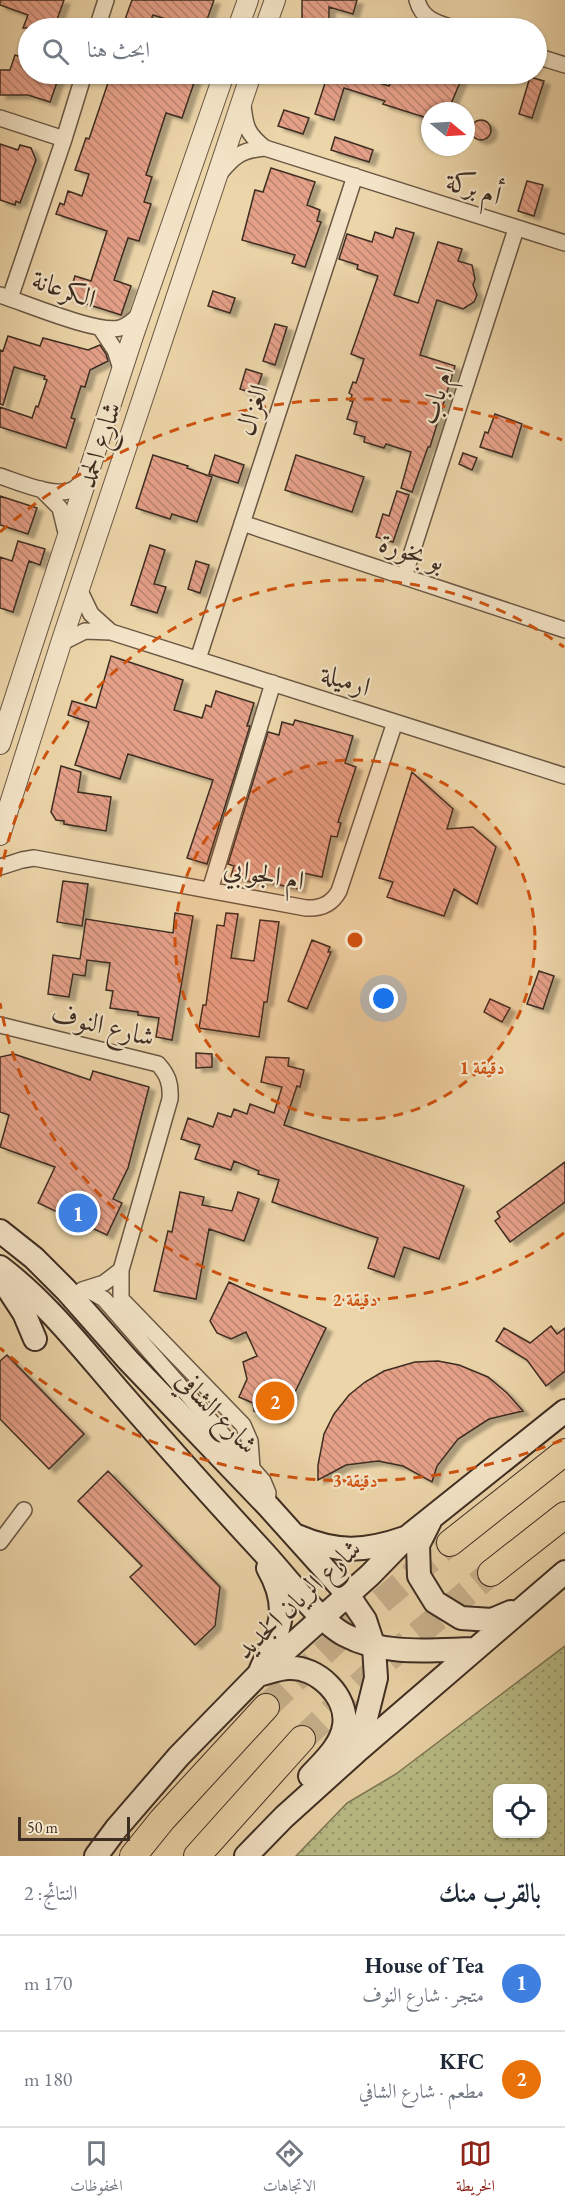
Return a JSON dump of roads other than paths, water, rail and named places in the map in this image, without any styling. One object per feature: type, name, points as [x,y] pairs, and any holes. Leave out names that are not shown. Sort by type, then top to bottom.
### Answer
[{"type":"highway","points":[[450,1543],[565,1452]]},
{"type":"highway","points":[[491,1574],[565,1515]]},
{"type":"highway","points":[[133,1856],[162,1820],[266,1707]]},
{"type":"highway","points":[[197,1856],[302,1739]]},
{"type":"main road","name":"شارع الشافي","points":[[0,1231],[76,1289],[128,1360],[267,1505],[348,1594],[365,1620],[374,1647],[376,1678],[355,1753]]},
{"type":"main road","points":[[0,1266],[57,1318],[220,1506],[323,1618],[343,1634],[374,1647],[412,1650],[474,1649]]},
{"type":"main road","points":[[0,1277],[24,1312],[35,1339]]},
{"type":"main road","name":"شارع الريان الجديد","points":[[96,1856],[116,1829],[179,1756],[257,1676],[323,1618],[406,1538],[565,1411]]},
{"type":"main road","points":[[432,1517],[418,1545],[419,1576],[435,1602],[461,1618],[492,1620],[521,1608]]},
{"type":"main road","points":[[296,1536],[317,1545],[350,1550],[383,1546],[406,1538]]},
{"type":"main road","points":[[255,1543],[278,1586],[281,1611],[275,1638],[257,1676]]},
{"type":"main road","points":[[246,1856],[284,1817],[355,1753],[565,1572]]},
{"type":"main road","points":[[257,1676],[291,1667],[314,1674],[329,1684],[339,1697],[344,1713],[344,1726],[334,1749],[291,1798],[284,1817]]},
{"type":"street","points":[[100,18],[106,0]]},
{"type":"street","points":[[242,18],[248,0]]},
{"type":"street","points":[[269,18],[275,0]]},
{"type":"street","points":[[417,0],[419,9],[426,18]]},
{"type":"street","points":[[547,59],[565,65]]},
{"type":"street","name":"الكرعانة","points":[[81,84],[64,139],[5,297],[101,329],[120,328],[130,324],[142,312]]},
{"type":"street","name":"شارع الحمد","points":[[0,744],[142,312],[221,84]]},
{"type":"street","name":"شارع الحمد","points":[[0,835],[61,643],[247,84]]},
{"type":"street","points":[[242,99],[245,126],[254,140],[265,148]]},
{"type":"street","points":[[0,118],[64,139]]},
{"type":"street","points":[[217,177],[235,156],[250,149],[265,148]]},
{"type":"street","name":"أم بركة","points":[[265,148],[565,243]]},
{"type":"street","name":"الغزال","points":[[198,659],[355,176]]},
{"type":"street","name":"ام باب","points":[[404,577],[516,229]]},
{"type":"street","name":"الكرعانة","points":[[101,329],[115,350],[122,372]]},
{"type":"street","points":[[0,476],[41,489],[64,492],[74,488],[89,472]]},
{"type":"street","points":[[41,489],[60,508],[67,538]]},
{"type":"street","name":"بو بخورة","points":[[242,523],[564,627]]},
{"type":"street","name":"ارميلة","points":[[79,589],[91,614],[111,632]]},
{"type":"street","name":"ارميلة","points":[[61,643],[85,632],[111,632],[565,776]]},
{"type":"street","points":[[210,890],[273,683]]},
{"type":"street","name":"ام الجوابي","points":[[0,867],[34,858],[312,909],[330,902],[339,891],[395,722]]},
{"type":"street","name":"شارع النوف","points":[[0,1025],[158,1064],[166,1072],[171,1090],[170,1099],[121,1270],[121,1299],[129,1327]]},
{"type":"street","points":[[76,1289],[101,1284],[121,1270]]},
{"type":"street","points":[[101,1284],[121,1299],[243,1425],[250,1441],[252,1468]]},
{"type":"street","points":[[76,1289],[104,1299],[129,1327],[252,1468],[266,1487],[267,1505]]},
{"type":"street","points":[[0,1542],[24,1510]]},
{"type":"tunnel","points":[[266,1707],[354,1624],[450,1543]]},
{"type":"tunnel","points":[[302,1739],[383,1663],[491,1573]]},
{"type":"place","name":"House of Tea","points":[[78,1213]]},
{"type":"place","name":"KFC","points":[[275,1401]]}]
